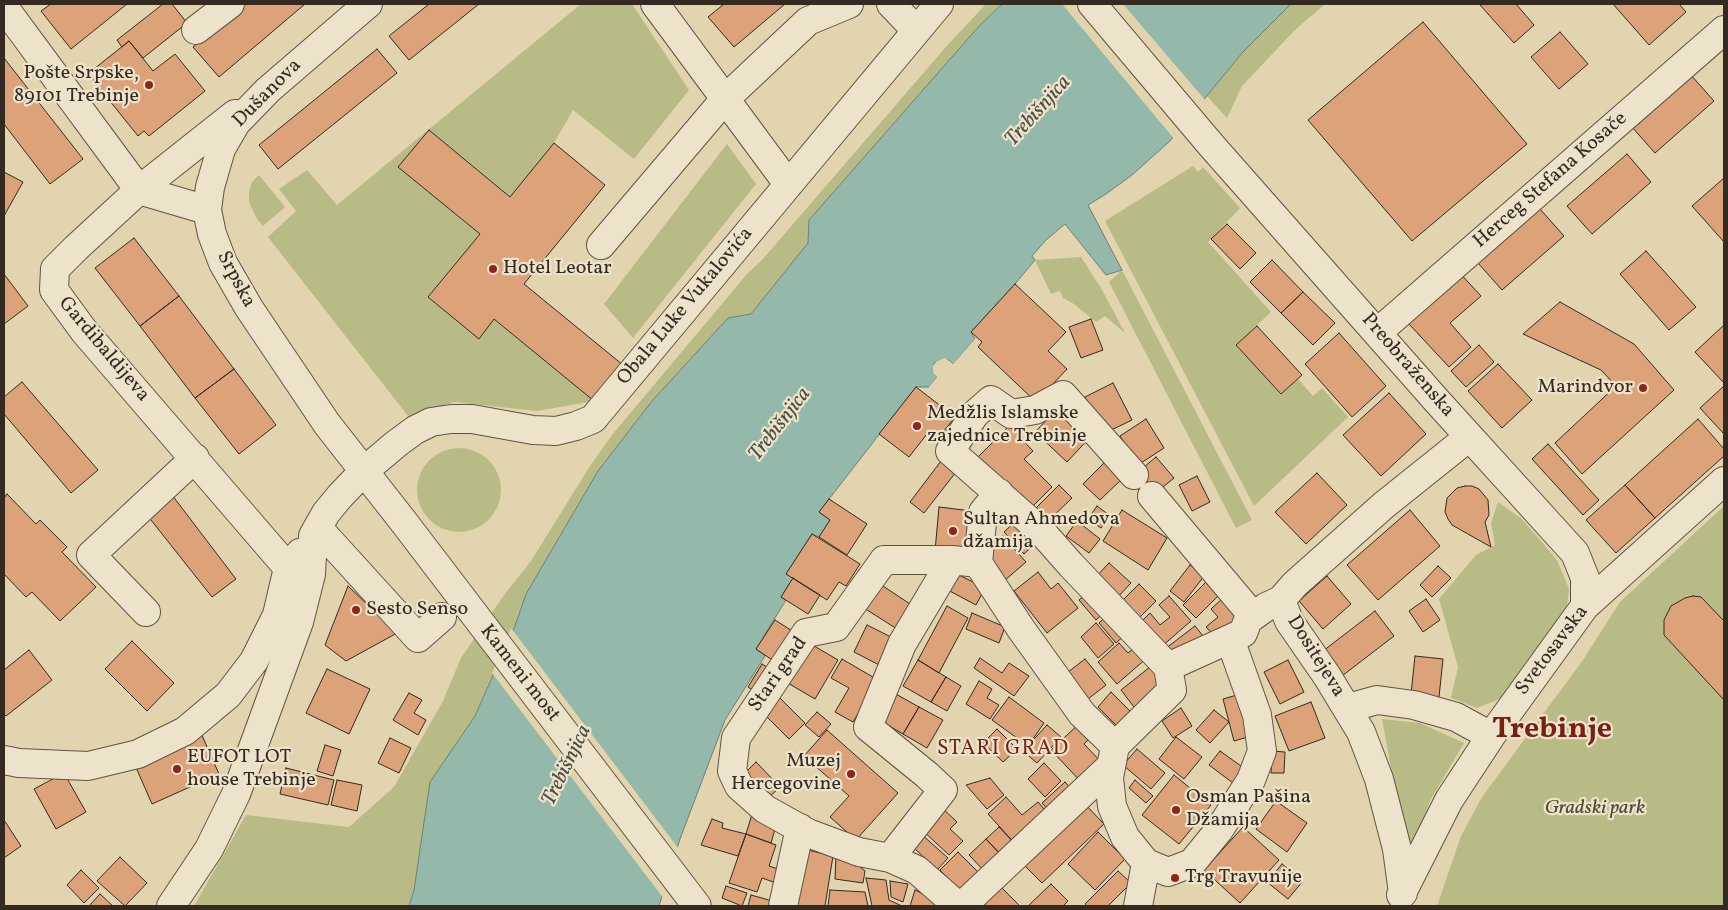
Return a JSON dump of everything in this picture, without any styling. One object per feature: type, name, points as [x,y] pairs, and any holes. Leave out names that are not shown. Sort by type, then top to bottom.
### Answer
[{"type":"street","points":[[196,30],[230,4]]},
{"type":"street","name":"Dušanova","points":[[208,210],[210,187],[221,149],[246,112],[286,74],[368,4]]},
{"type":"street","points":[[655,4],[788,184]]},
{"type":"street","points":[[601,245],[725,100],[808,20],[849,4]]},
{"type":"street","points":[[891,4],[916,30]]},
{"type":"street","name":"Obala Luke Vukalovića","points":[[315,532],[340,496],[364,471],[415,430],[431,422],[472,418],[533,430],[556,431],[593,419],[939,4]]},
{"type":"street","name":"Preobraženska","points":[[1092,4],[1205,137],[1469,437],[1575,553],[1585,578],[1585,606]]},
{"type":"street","points":[[4,8],[139,190],[208,210]]},
{"type":"street","name":"Herceg Stefana Kosače","points":[[1378,332],[1724,30]]},
{"type":"street","name":"Gardibaldijeva","points":[[286,74],[139,190],[55,270],[54,290],[84,331],[195,458],[300,571]]},
{"type":"street","name":"Srpska","points":[[208,210],[212,234],[223,262],[249,308],[326,424],[450,585]]},
{"type":"street","points":[[1134,475],[1063,395],[1035,410],[1010,414],[990,400],[975,414],[950,451],[1041,531],[1168,667],[1243,633],[1248,620],[1266,607],[1281,600]]},
{"type":"street","name":"Dositejeva","points":[[1397,899],[1397,849],[1379,779],[1361,732],[1348,708],[1289,621],[1281,600],[1295,584],[1384,505],[1469,437]]},
{"type":"street","points":[[146,612],[91,555],[195,458]]},
{"type":"street","name":"Svetosavska","points":[[1397,899],[1449,800],[1491,736],[1585,606],[1724,481]]},
{"type":"street","points":[[890,858],[943,790],[927,774],[868,727],[902,644],[965,562],[984,512],[999,493]]},
{"type":"street","points":[[1152,496],[1253,616]]},
{"type":"street","points":[[9,766],[88,766],[138,754],[185,731],[228,694],[254,661],[300,571],[315,532],[418,638],[442,616]]},
{"type":"street","name":"Stari grad","points":[[965,562],[884,560],[836,627],[806,633],[736,738],[732,771],[739,786],[765,810],[800,828],[859,852],[890,858],[917,870],[960,906],[1113,756],[1172,690],[1168,667]]},
{"type":"street","points":[[965,562],[1021,629],[1113,756],[1109,778],[1112,806],[1125,837],[1146,863],[1168,872],[1192,863],[1219,830],[1251,780],[1262,751],[1257,714],[1230,640]]},
{"type":"street","points":[[171,906],[210,849],[236,794],[299,622],[300,571]]},
{"type":"street","name":"Kameni most","points":[[450,585],[697,906]]},
{"type":"street","points":[[1348,708],[1377,700],[1414,705],[1456,717],[1491,736]]},
{"type":"street","points":[[783,906],[800,828]]},
{"type":"street","points":[[1138,906],[1146,863]]},
{"type":"green space","points":[[581,4],[632,4],[689,90],[634,159],[573,110],[554,143],[510,197],[429,130],[399,167],[480,234],[428,297],[479,338],[494,319],[594,401],[537,411],[454,402],[408,416],[268,237],[296,211],[279,189],[307,170],[337,205]]},
{"type":"green space","points":[[986,4],[1002,4],[980,25],[809,220],[808,243],[751,314],[728,318],[652,401],[598,471],[526,594],[515,626],[475,716],[430,782],[414,890],[409,906],[194,906],[246,815],[349,827],[394,787],[443,701],[461,658],[504,595],[531,561],[590,466],[612,435],[747,274],[762,260],[945,48]]},
{"type":"green space","points":[[1291,4],[1325,4],[1295,30],[1242,86],[1227,118],[1207,96],[1242,53]]},
{"type":"green space","points":[[727,144],[756,184],[633,338],[604,304]]},
{"type":"green space","points":[[1193,166],[1198,172],[1203,167],[1240,208],[1208,242],[1271,312],[1236,345],[1281,394],[1298,379],[1313,396],[1322,388],[1348,417],[1254,506],[1105,221]]},
{"type":"green space","points":[[259,175],[285,207],[263,226],[257,219],[249,202],[252,182]]},
{"type":"green space","points":[[1081,257],[1101,288],[1125,333],[1105,316],[1096,322],[1074,304],[1063,298],[1060,291],[1051,294],[1035,260]]},
{"type":"green space","points":[[1122,270],[1252,520],[1236,528],[1109,282]]},
{"type":"green space","points":[[459,448],[475,451],[489,460],[498,474],[501,490],[498,506],[489,520],[475,529],[459,532],[443,529],[429,520],[420,506],[417,490],[420,474],[429,460],[443,451]]},
{"type":"green space","points":[[1498,502],[1522,519],[1557,560],[1569,589],[1566,615],[1509,695],[1477,708],[1451,698],[1458,667],[1439,599],[1476,555],[1495,545],[1491,523]]},
{"type":"green space","name":"Gradski park","points":[[1724,506],[1724,906],[1437,906],[1461,836],[1482,797],[1583,660],[1620,602]]},
{"type":"green space","points":[[1382,719],[1420,723],[1464,743],[1430,801],[1408,861]]},
{"type":"water","name":"Trebišnjica","points":[[1002,4],[1291,4],[1242,53],[1170,141],[1132,175],[1088,205],[1122,270],[1106,275],[1065,224],[1046,240],[1032,256],[1035,260],[971,332],[975,339],[953,364],[949,360],[934,363],[933,373],[937,377],[929,387],[916,387],[819,512],[830,520],[819,537],[812,534],[787,573],[793,578],[781,597],[786,600],[756,649],[765,656],[725,720],[680,839],[659,906],[409,906],[414,890],[430,782],[475,716],[515,626],[526,594],[598,471],[652,401],[728,318],[751,314],[808,243],[809,220],[980,25]]},
{"type":"pier","points":[[1062,4],[1123,4],[1206,101],[1175,140]]},
{"type":"pier","points":[[975,339],[977,340],[954,366],[945,361],[938,363],[936,372],[939,378],[931,389],[929,387],[937,377],[933,373],[933,366],[937,361],[945,358],[953,364]]},
{"type":"pier","points":[[511,628],[679,849],[664,899],[492,673]]},
{"type":"building","points":[[51,4],[127,4],[71,49],[41,11]]},
{"type":"building","points":[[163,4],[172,4],[187,23],[143,58],[129,41],[122,47],[117,40]]},
{"type":"building","points":[[244,4],[305,4],[219,77],[193,47]]},
{"type":"building","points":[[429,4],[479,4],[409,60],[389,36]]},
{"type":"building","points":[[724,4],[785,4],[734,47],[708,17]]},
{"type":"building","points":[[1481,4],[1516,4],[1534,25],[1514,43]]},
{"type":"building","points":[[1613,4],[1679,4],[1686,12],[1649,45]]},
{"type":"building","points":[[1423,22],[1527,144],[1412,241],[1308,120]]},
{"type":"building","points":[[1560,32],[1588,64],[1559,89],[1531,57]]},
{"type":"building","name":"Pošte Srpske, 89101 Trebinje","points":[[129,41],[153,71],[175,54],[205,91],[149,136],[144,131],[138,136],[93,80],[99,75],[94,69]]},
{"type":"building","points":[[377,49],[397,73],[278,169],[259,145]]},
{"type":"building","points":[[4,58],[83,159],[50,184],[4,124]]},
{"type":"building","points":[[1690,74],[1714,101],[1655,153],[1631,126]]},
{"type":"building","name":"Hotel Leotar","points":[[429,130],[510,197],[554,143],[605,185],[524,284],[623,365],[594,401],[494,319],[479,339],[428,297],[480,234],[398,167]]},
{"type":"building","points":[[1627,154],[1651,182],[1592,234],[1567,206]]},
{"type":"building","points":[[4,172],[23,182],[4,216]]},
{"type":"building","points":[[1724,178],[1724,242],[1692,206]]},
{"type":"building","points":[[1540,209],[1564,236],[1502,290],[1478,263]]},
{"type":"building","points":[[1227,224],[1256,253],[1240,269],[1211,239]]},
{"type":"building","points":[[134,238],[179,296],[140,326],[95,268]]},
{"type":"building","points":[[1646,251],[1696,307],[1669,330],[1620,274]]},
{"type":"building","points":[[1272,260],[1303,292],[1281,313],[1250,282]]},
{"type":"building","points":[[1457,270],[1481,296],[1450,323],[1471,347],[1449,367],[1409,324],[1412,311]]},
{"type":"building","points":[[4,274],[28,306],[4,324]]},
{"type":"building","points":[[1015,284],[1066,332],[1048,351],[1067,369],[1036,402],[978,347],[982,342],[971,332]]},
{"type":"building","points":[[1303,292],[1335,323],[1313,345],[1281,313]]},
{"type":"building","points":[[179,296],[234,369],[195,398],[140,326]]},
{"type":"building","name":"Marindvor","points":[[1560,302],[1634,344],[1674,390],[1582,474],[1555,443],[1616,386],[1601,370],[1523,334]]},
{"type":"building","points":[[1091,319],[1103,350],[1081,358],[1069,327]]},
{"type":"building","points":[[1724,325],[1724,383],[1695,352]]},
{"type":"building","points":[[1257,326],[1302,375],[1281,394],[1236,345]]},
{"type":"building","points":[[1339,333],[1386,386],[1352,417],[1305,364]]},
{"type":"building","points":[[1479,345],[1494,362],[1466,387],[1451,371]]},
{"type":"building","points":[[1498,364],[1532,400],[1502,428],[1468,391]]},
{"type":"building","points":[[234,369],[276,425],[239,454],[195,398]]},
{"type":"building","points":[[22,382],[98,470],[71,493],[4,414],[4,397]]},
{"type":"building","points":[[1113,383],[1132,420],[1103,434],[1085,397]]},
{"type":"building","points":[[1724,386],[1724,434],[1700,408]]},
{"type":"building","name":"Medžlis Islamske zajednice Trebinje","points":[[916,387],[955,417],[936,441],[927,434],[909,457],[879,434]]},
{"type":"building","points":[[1389,393],[1426,434],[1381,476],[1343,435]]},
{"type":"building","points":[[1061,405],[1092,435],[1067,462],[1035,432]]},
{"type":"building","points":[[1146,419],[1164,448],[1138,465],[1120,436]]},
{"type":"building","points":[[1698,419],[1724,449],[1724,456],[1655,518],[1625,485]]},
{"type":"building","points":[[1009,426],[1033,451],[1024,459],[1052,487],[1029,510],[977,458]]},
{"type":"building","points":[[1548,444],[1599,500],[1583,515],[1532,459]]},
{"type":"building","points":[[1156,457],[1174,478],[1147,500],[1130,479]]},
{"type":"building","points":[[1107,460],[1124,477],[1100,500],[1083,484]]},
{"type":"building","points":[[941,461],[956,472],[924,513],[910,502]]},
{"type":"building","points":[[1317,473],[1347,505],[1306,544],[1275,512]]},
{"type":"building","points":[[1197,476],[1210,502],[1192,511],[1179,485]]},
{"type":"building","points":[[1059,485],[1072,498],[1046,523],[1034,510]]},
{"type":"building","points":[[1625,485],[1655,518],[1616,553],[1586,520]]},
{"type":"building","points":[[1465,486],[1479,489],[1488,500],[1489,515],[1485,522],[1491,547],[1452,525],[1445,512],[1447,498],[1457,488]]},
{"type":"building","points":[[7,494],[36,524],[40,520],[67,547],[62,552],[96,587],[60,621],[32,592],[26,597],[4,574],[4,498]]},
{"type":"building","points":[[172,495],[236,579],[212,597],[147,515]]},
{"type":"building","points":[[829,499],[867,524],[847,555],[819,537],[830,520],[819,512]]},
{"type":"building","points":[[1097,506],[1109,515],[1101,528],[1088,519]]},
{"type":"building","name":"Sultan Ahmedova džamija","points":[[939,507],[972,511],[967,555],[935,551]]},
{"type":"building","points":[[1122,510],[1167,538],[1148,570],[1103,541]]},
{"type":"building","points":[[1410,510],[1440,546],[1378,600],[1347,565]]},
{"type":"building","points":[[1019,518],[1039,540],[1024,554],[1004,532]]},
{"type":"building","points":[[1077,521],[1100,539],[1089,553],[1066,536]]},
{"type":"building","points":[[812,534],[860,564],[846,586],[839,582],[827,600],[786,574]]},
{"type":"building","points":[[1003,536],[1026,562],[1004,581],[981,554]]},
{"type":"building","points":[[1109,563],[1131,583],[1114,601],[1092,581]]},
{"type":"building","points":[[1190,565],[1205,575],[1184,602],[1170,591]]},
{"type":"building","points":[[1438,566],[1451,578],[1432,597],[1420,585]]},
{"type":"building","points":[[1038,572],[1051,589],[1058,583],[1078,608],[1047,633],[1014,591]]},
{"type":"building","points":[[955,573],[985,588],[976,605],[946,589]]},
{"type":"building","points":[[1327,576],[1351,604],[1323,629],[1299,601]]},
{"type":"building","points":[[793,578],[820,595],[808,614],[781,597]]},
{"type":"building","points":[[1208,580],[1221,593],[1196,618],[1183,605]]},
{"type":"building","points":[[880,584],[913,606],[897,629],[864,608]]},
{"type":"building","points":[[1139,584],[1156,601],[1137,620],[1120,603]]},
{"type":"building","name":"Sesto Senso","points":[[348,586],[397,633],[346,661],[325,645]]},
{"type":"building","points":[[1089,591],[1106,611],[1096,620],[1079,600]]},
{"type":"building","points":[[1169,596],[1191,621],[1161,647],[1140,623],[1150,613],[1160,625],[1170,617],[1159,605]]},
{"type":"building","points":[[1693,596],[1701,597],[1724,621],[1724,700],[1664,635],[1664,620],[1671,606]]},
{"type":"building","points":[[1223,598],[1241,620],[1218,640],[1206,627],[1218,617],[1211,609]]},
{"type":"building","points":[[1426,599],[1440,620],[1423,632],[1409,611]]},
{"type":"building","points":[[947,606],[968,618],[939,673],[918,660]]},
{"type":"building","points":[[1375,611],[1394,636],[1342,676],[1323,651]]},
{"type":"building","points":[[1111,612],[1128,632],[1116,643],[1099,623]]},
{"type":"building","points":[[972,613],[1005,627],[999,643],[966,629]]},
{"type":"building","points":[[775,620],[797,634],[778,664],[756,649]]},
{"type":"building","points":[[1096,623],[1114,644],[1098,658],[1081,637]]},
{"type":"building","points":[[867,625],[899,641],[885,668],[854,652]]},
{"type":"building","points":[[1195,626],[1207,641],[1172,658],[1165,649]]},
{"type":"building","points":[[132,641],[174,683],[147,711],[105,669]]},
{"type":"building","points":[[809,643],[838,660],[815,699],[786,682]]},
{"type":"building","points":[[1119,643],[1128,653],[1138,645],[1148,657],[1117,684],[1098,662]]},
{"type":"building","points":[[29,650],[52,680],[6,716],[4,714],[4,670]]},
{"type":"building","points":[[1415,656],[1443,659],[1439,697],[1411,694]]},
{"type":"building","points":[[980,658],[1002,673],[1009,663],[1029,676],[1014,696],[974,668]]},
{"type":"building","points":[[842,659],[878,680],[853,722],[835,712],[849,688],[831,678]]},
{"type":"building","points":[[1085,659],[1106,685],[1084,702],[1063,676]]},
{"type":"building","points":[[918,660],[946,677],[931,702],[903,686]]},
{"type":"building","points":[[1288,660],[1304,692],[1280,704],[1264,672]]},
{"type":"building","points":[[762,664],[773,671],[758,694],[748,687]]},
{"type":"building","points":[[1150,667],[1167,689],[1137,711],[1121,690]]},
{"type":"building","points":[[327,669],[370,689],[349,734],[306,713]]},
{"type":"building","points":[[946,677],[961,686],[947,711],[931,702]]},
{"type":"building","points":[[979,681],[992,689],[987,698],[999,705],[990,719],[966,704]]},
{"type":"building","points":[[1111,692],[1134,715],[1120,729],[1098,707]]},
{"type":"building","points":[[409,693],[422,700],[414,713],[426,720],[418,735],[393,720]]},
{"type":"building","points":[[894,693],[919,707],[903,734],[879,720]]},
{"type":"building","points":[[1244,693],[1255,735],[1234,741],[1223,699]]},
{"type":"building","points":[[777,695],[805,723],[789,739],[761,711]]},
{"type":"building","points":[[1009,697],[1044,723],[1028,746],[992,720]]},
{"type":"building","points":[[1311,702],[1325,738],[1289,751],[1275,716]]},
{"type":"building","points":[[919,707],[943,720],[927,748],[903,734]]},
{"type":"building","points":[[1181,708],[1192,726],[1173,738],[1162,721]]},
{"type":"building","points":[[1214,710],[1229,722],[1210,743],[1196,730]]},
{"type":"building","points":[[817,712],[831,724],[819,737],[805,725]]},
{"type":"building","points":[[1080,723],[1093,735],[1084,744],[1104,765],[1084,785],[1051,750]]},
{"type":"building","points":[[1047,725],[1061,737],[1037,763],[1023,751]]},
{"type":"building","points":[[997,729],[1017,749],[1003,762],[983,743]]},
{"type":"building","name":"Muzej Hercegovine","points":[[827,730],[898,793],[856,840],[830,817],[849,796],[804,756]]},
{"type":"building","name":"EUFOT LOT house Trebinje","points":[[201,733],[219,774],[152,804],[134,763]]},
{"type":"building","points":[[1176,737],[1202,757],[1184,779],[1159,759]]},
{"type":"building","points":[[390,738],[411,748],[399,773],[378,763]]},
{"type":"building","points":[[325,745],[341,750],[333,776],[317,771]]},
{"type":"building","points":[[1137,749],[1165,773],[1151,789],[1123,765]]},
{"type":"building","points":[[1220,751],[1248,771],[1237,786],[1209,765]]},
{"type":"building","points":[[1272,751],[1285,752],[1284,773],[1271,773]]},
{"type":"building","points":[[756,762],[780,787],[765,801],[742,776]]},
{"type":"building","points":[[1044,763],[1061,781],[1045,797],[1028,779]]},
{"type":"building","points":[[286,768],[334,780],[328,805],[280,794]]},
{"type":"building","points":[[64,773],[86,812],[56,829],[34,789]]},
{"type":"building","name":"Osman Pašina Džamija","points":[[1174,775],[1211,805],[1179,844],[1142,815]]},
{"type":"building","points":[[990,778],[1004,795],[987,809],[966,785]]},
{"type":"building","points":[[337,780],[362,785],[357,811],[331,805]]},
{"type":"building","points":[[1135,780],[1153,796],[1146,803],[1129,788]]},
{"type":"building","points":[[1065,782],[1075,793],[1052,814],[1042,803]]},
{"type":"building","points":[[1006,797],[1022,815],[1038,802],[1051,817],[1018,847],[988,814]]},
{"type":"building","points":[[1081,800],[1104,824],[1042,883],[1019,860]]},
{"type":"building","points":[[1276,801],[1307,823],[1287,852],[1256,829]]},
{"type":"building","points":[[941,807],[957,822],[950,829],[963,841],[949,855],[921,829]]},
{"type":"building","points":[[753,811],[777,822],[771,843],[746,834]]},
{"type":"building","points":[[712,819],[723,823],[722,828],[746,834],[738,856],[701,845]]},
{"type":"building","points":[[4,820],[21,846],[4,858]]},
{"type":"building","points":[[999,827],[1018,847],[1005,859],[986,839]]},
{"type":"building","points":[[1243,827],[1279,860],[1240,903],[1204,870]]},
{"type":"building","points":[[1098,832],[1125,859],[1095,890],[1068,864]]},
{"type":"building","points":[[746,834],[776,845],[769,866],[784,871],[779,884],[762,878],[757,892],[729,883]]},
{"type":"building","points":[[921,834],[948,858],[937,870],[911,845]]},
{"type":"building","points":[[986,839],[1005,859],[988,875],[969,855]]},
{"type":"building","points":[[799,848],[833,856],[825,906],[789,906]]},
{"type":"building","points":[[958,852],[983,877],[964,895],[940,870]]},
{"type":"building","points":[[836,854],[849,858],[865,871],[863,883],[835,879]]},
{"type":"building","points":[[120,857],[147,883],[125,906],[97,881]]},
{"type":"building","points":[[1282,864],[1303,881],[1288,899],[1267,882]]},
{"type":"building","points":[[81,870],[99,888],[84,903],[67,885]]},
{"type":"building","points":[[1118,871],[1131,883],[1108,906],[1087,906],[1085,904]]},
{"type":"building","points":[[866,878],[886,880],[889,900],[902,906],[872,906]]},
{"type":"building","points":[[890,881],[908,884],[903,902],[891,897]]},
{"type":"building","points":[[1051,884],[1068,901],[1063,906],[1029,905]]},
{"type":"building","points":[[726,886],[747,893],[742,906],[722,898]]},
{"type":"building","points":[[1000,886],[1020,906],[979,906]]},
{"type":"building","points":[[830,890],[865,892],[868,906],[828,906]]},
{"type":"building","points":[[915,890],[948,906],[910,906]]},
{"type":"building","points":[[100,894],[113,906],[89,906]]},
{"type":"building","points":[[751,895],[776,902],[775,906],[748,906]]},
{"type":"place","name":"Pošte Srpske, 89101 Trebinje","points":[[149,85]]},
{"type":"place","name":"Hotel Leotar","points":[[493,269]]},
{"type":"place","name":"Marindvor","points":[[1643,388]]},
{"type":"place","name":"Medžlis Islamske zajednice Trebinje","points":[[917,426]]},
{"type":"place","name":"Sultan Ahmedova džamija","points":[[953,531]]},
{"type":"place","name":"Sesto Senso","points":[[356,610]]},
{"type":"place","name":"EUFOT LOT house Trebinje","points":[[177,769]]},
{"type":"place","name":"Muzej Hercegovine","points":[[851,774]]},
{"type":"place","name":"Osman Pašina Džamija","points":[[1176,810]]},
{"type":"place","name":"Trg Travunije","points":[[1175,878]]},
{"type":"district","name":"Trebinje","points":[[1552,731]]},
{"type":"district","name":"STARI GRAD","points":[[1003,750]]}]
